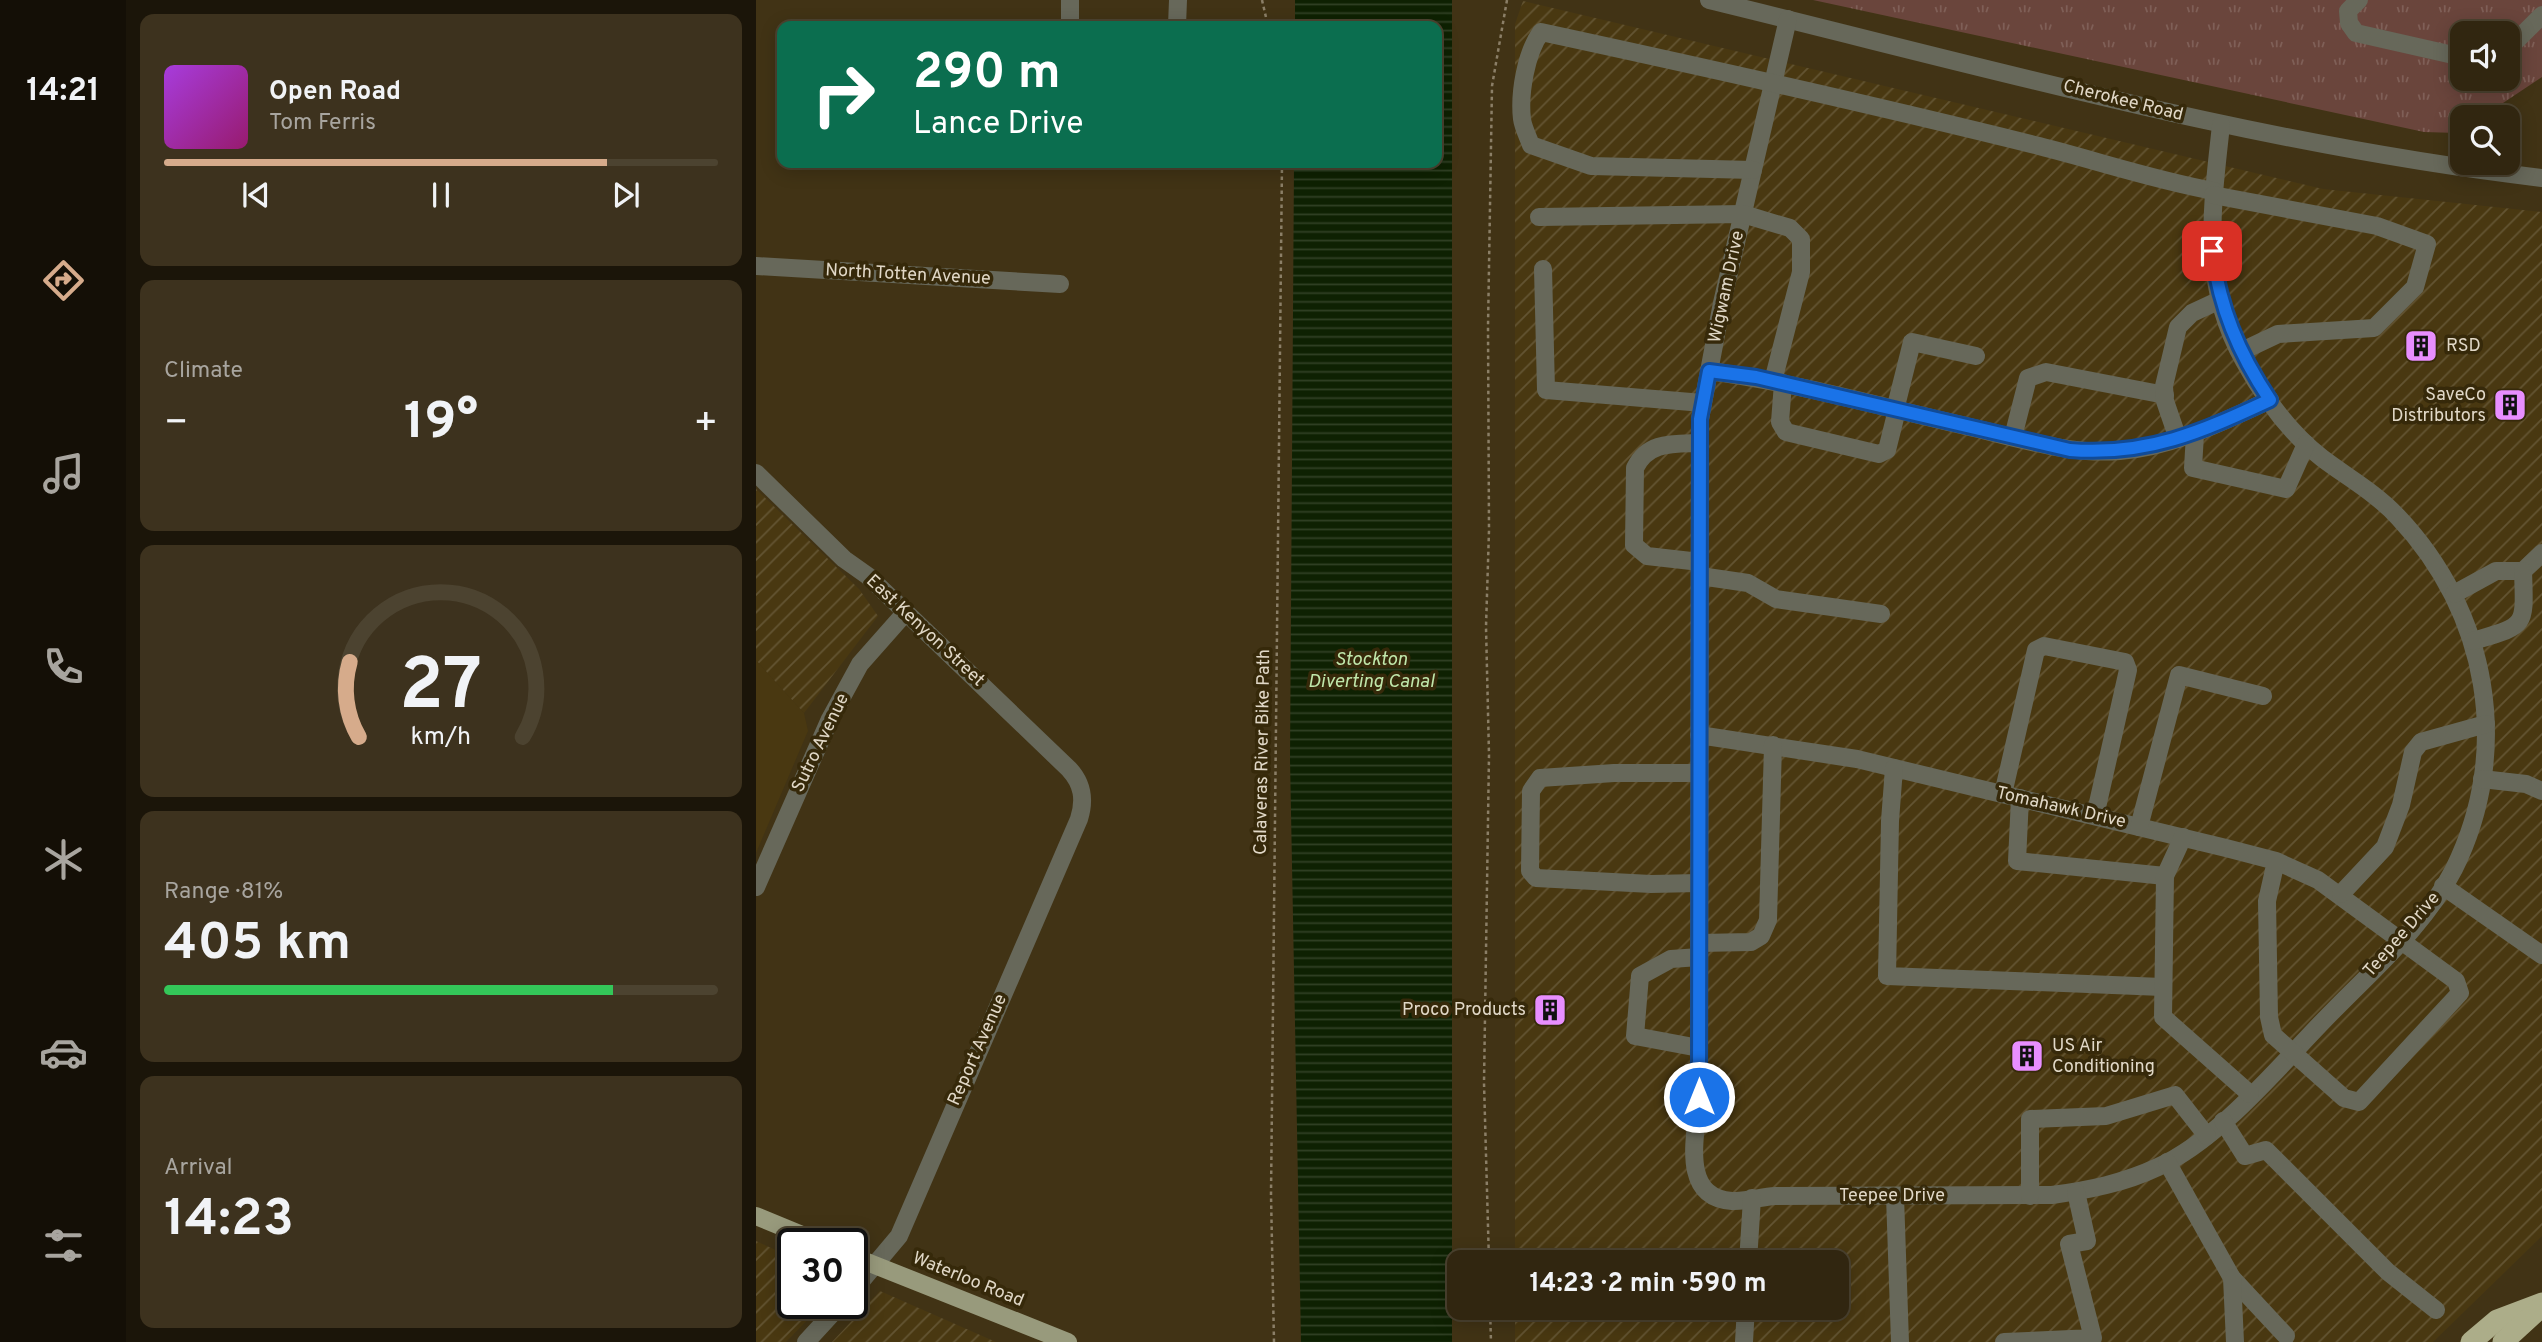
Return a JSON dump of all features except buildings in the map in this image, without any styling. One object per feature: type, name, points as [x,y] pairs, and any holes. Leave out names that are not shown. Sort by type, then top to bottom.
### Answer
[{"type":"highway","points":[[2471,1342],[2497,1320],[2542,1305]]},
{"type":"highway","points":[[2503,1342],[2542,1305]]},
{"type":"main road","points":[[756,1216],[785,1228]]},
{"type":"main road","name":"Waterloo Road","points":[[868,1262],[1068,1342]]},
{"type":"street","points":[[1070,0],[1070,21]]},
{"type":"street","points":[[1177,21],[1178,0]]},
{"type":"street","name":"Cherokee Road","points":[[1709,0],[2221,125],[2387,157],[2542,178]]},
{"type":"street","points":[[2359,0],[2348,11],[2349,23],[2356,33],[2450,54]]},
{"type":"street","points":[[2520,37],[2542,15]]},
{"type":"street","name":"Wigwam Drive","points":[[1703,1187],[1694,1172],[1693,1161],[1697,1129],[1699,1048],[1700,443],[1709,371],[1788,19]]},
{"type":"street","points":[[1753,170],[1591,166],[1531,145],[1522,120],[1524,82],[1534,43],[1541,32],[1773,84],[2042,147],[2162,181],[2377,226],[2427,244],[2415,287],[2374,328],[2278,334],[2240,352]]},
{"type":"street","name":"Teepee Drive","points":[[1703,1187],[1720,1199],[1732,1201],[1752,1198],[2030,1196],[2076,1192],[2121,1182],[2168,1162],[2207,1136],[2401,939],[2443,886],[2467,836],[2482,779],[2486,724],[2481,667],[2454,594],[2429,554],[2396,515],[2306,444],[2270,400],[2240,352],[2220,300],[2210,232],[2221,125]]},
{"type":"street","points":[[1539,218],[1743,214],[1790,228],[1801,239],[1801,272],[1778,382],[1780,422],[1786,432],[1879,454],[1886,450],[1912,342],[1976,356]]},
{"type":"street","name":"North Totten Avenue","points":[[756,266],[1060,284]]},
{"type":"street","points":[[1544,268],[1546,390],[1703,403]]},
{"type":"street","points":[[2220,300],[2192,313],[2178,327],[2165,395],[2186,437],[2193,468],[2286,489],[2306,444]]},
{"type":"street","points":[[1709,371],[1778,382],[2013,438],[2095,452],[2120,451],[2186,437],[2270,400]]},
{"type":"street","points":[[2013,438],[2028,378],[2036,374],[2046,372],[2165,395]]},
{"type":"street","points":[[1700,443],[1655,445],[1640,458],[1635,468],[1634,545],[1647,556],[1748,583],[1776,599],[1881,614]]},
{"type":"street","name":"East Kenyon Street","points":[[756,473],[844,559],[868,576],[1069,769],[1077,778],[1083,797]]},
{"type":"street","points":[[2454,594],[2496,571],[2523,571],[2542,552]]},
{"type":"street","points":[[2473,641],[2515,628],[2524,615],[2523,571]]},
{"type":"street","name":"Sutro Avenue","points":[[756,887],[830,719],[860,664],[906,612]]},
{"type":"street","points":[[2095,816],[2128,670],[2124,662],[2044,646],[2036,650],[2012,796],[2017,861],[2165,876]]},
{"type":"street","points":[[2139,827],[2179,676],[2263,696]]},
{"type":"street","points":[[2341,894],[2385,847],[2401,805],[2413,752],[2421,742],[2486,724]]},
{"type":"street","name":"Tomahawk Drive","points":[[1699,735],[1773,745],[1894,768],[2276,861],[2341,894],[2456,981],[2460,993],[2359,1102],[2344,1098],[2293,1050]]},
{"type":"street","points":[[1699,1048],[1635,1036],[1640,976],[1671,959],[1699,950],[1751,942],[1761,936],[1768,920],[1773,745]]},
{"type":"street","points":[[1894,768],[1890,821],[1887,976],[2162,987]]},
{"type":"street","points":[[1699,773],[1614,773],[1540,778],[1531,791],[1530,858],[1530,871],[1536,878],[1651,884],[1699,883]]},
{"type":"street","points":[[2482,779],[2526,784],[2542,790]]},
{"type":"street","name":"Report Avenue","points":[[868,1273],[899,1236],[1079,819],[1083,797]]},
{"type":"street","points":[[2183,837],[2165,876],[2163,1017],[2250,1094]]},
{"type":"street","points":[[2276,861],[2267,901],[2269,1017],[2273,1035],[2293,1050]]},
{"type":"street","points":[[2443,886],[2542,955]]},
{"type":"street","points":[[2030,1196],[2031,1119],[2106,1116],[2175,1095],[2207,1136]]},
{"type":"street","points":[[2222,1121],[2245,1156],[2266,1150],[2388,1272],[2436,1310]]},
{"type":"street","points":[[2168,1162],[2232,1278],[2286,1336]]},
{"type":"street","points":[[2004,1342],[2093,1338],[2068,1244],[2087,1241],[2076,1192]]},
{"type":"street","points":[[1895,1196],[1900,1342]]},
{"type":"street","points":[[1749,1250],[1752,1198]]},
{"type":"street","points":[[2232,1278],[2235,1342]]},
{"type":"street","points":[[806,1342],[827,1319]]},
{"type":"street","points":[[1744,1342],[1745,1320]]},
{"type":"path","points":[[1262,0],[1267,21]]},
{"type":"path","points":[[1489,1250],[1483,1083],[1489,755],[1486,627],[1489,517],[1488,314],[1492,86],[1507,0]]},
{"type":"path","name":"Calaveras River Bike Path","points":[[1274,1342],[1271,1182],[1282,168]]},
{"type":"path","points":[[1490,1320],[1491,1342]]},
{"type":"shaded area","points":[[1523,1],[2323,189],[2542,212],[2542,1236],[2433,1342],[1515,1342],[1515,1320],[1849,1320],[1849,1250],[1515,1250],[1515,24]]},
{"type":"shaded area","points":[[756,489],[859,589],[878,616],[804,713],[756,660]]},
{"type":"shaded area","points":[[756,660],[804,713],[808,731],[756,853]]},
{"type":"shaded area","points":[[756,1241],[777,1251],[777,1319],[808,1319],[786,1342],[756,1342]]},
{"type":"shaded area","points":[[880,1291],[996,1342],[832,1342],[854,1319],[868,1319],[868,1304]]},
{"type":"green space","points":[[1813,0],[2542,0],[2542,77],[2500,105],[2450,105],[2450,133],[2424,132]]},
{"type":"water","name":"Stockton Diverting Canal","points":[[1295,0],[1452,0],[1452,1250],[1447,1250],[1447,1320],[1452,1320],[1452,1342],[1301,1342],[1290,759],[1294,168],[1442,168],[1442,21],[1295,21]]},
{"type":"place","name":"RSD","points":[[2421,346]]},
{"type":"place","name":"SaveCo Distributors","points":[[2510,405]]},
{"type":"place","name":"Proco Products","points":[[1550,1010]]},
{"type":"place","name":"US Air Conditioning","points":[[2027,1056]]},
{"type":"route","points":[[1699,1097],[1700,419],[1709,371],[1756,377],[2070,450],[2120,451],[2158,445],[2199,433],[2270,400],[2244,360],[2230,330],[2217,289],[2212,251]]}]
